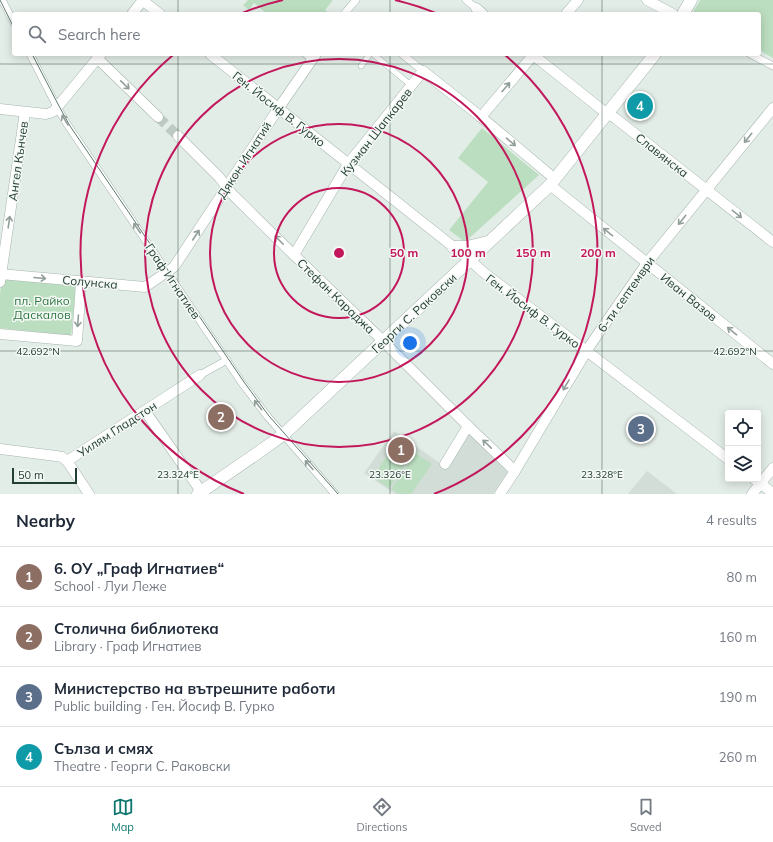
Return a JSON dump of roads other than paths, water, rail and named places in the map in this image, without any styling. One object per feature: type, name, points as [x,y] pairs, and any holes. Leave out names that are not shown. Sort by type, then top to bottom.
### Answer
[{"type":"street","points":[[2,0],[12,19]]},
{"type":"street","points":[[134,12],[143,0],[158,12]]},
{"type":"street","points":[[349,12],[356,0]]},
{"type":"street","points":[[466,0],[479,11]]},
{"type":"street","points":[[568,12],[578,0]]},
{"type":"street","points":[[647,0],[669,12]]},
{"type":"street","points":[[684,12],[690,0]]},
{"type":"street","name":"Граф Игнатиев","points":[[31,56],[57,107],[79,141],[171,270],[226,360],[256,402],[335,494]]},
{"type":"street","points":[[0,108],[46,114],[54,111],[99,56],[158,117]]},
{"type":"street","name":"Ген. Йосиф В. Гурко","points":[[212,56],[470,260],[483,272],[725,457]]},
{"type":"street","name":"Дякон Игнатий","points":[[171,270],[227,187],[311,56]]},
{"type":"street","name":"Иван Вазов","points":[[404,56],[480,117],[552,182],[647,263],[773,364]]},
{"type":"street","points":[[480,117],[531,56]]},
{"type":"street","name":"Славянска","points":[[535,56],[601,109],[615,118],[773,242]]},
{"type":"street","name":"Георги С. Раковски","points":[[201,493],[283,435],[552,182],[653,56]]},
{"type":"street","points":[[754,56],[773,66]]},
{"type":"street","name":"Кузман Шапкарев","points":[[294,255],[348,164],[423,71]]},
{"type":"street","name":"6-ти септември","points":[[500,494],[586,351],[647,263],[773,108]]},
{"type":"street","name":"Ангел Кънчев","points":[[0,277],[25,112]]},
{"type":"street","name":"Стефан Караджа","points":[[178,136],[219,177],[232,194],[515,471]]},
{"type":"street","points":[[453,247],[467,247],[489,242]]},
{"type":"street","name":"Солунска","points":[[0,277],[144,287],[171,270]]},
{"type":"street","points":[[0,334],[77,341],[81,282]]},
{"type":"street","name":"Уилям Гладстон","points":[[0,449],[62,457],[67,461],[200,375],[226,360]]},
{"type":"street","points":[[145,411],[201,493]]},
{"type":"street","points":[[445,464],[468,426]]},
{"type":"street","points":[[67,461],[89,494]]},
{"type":"street","points":[[761,478],[773,468]]},
{"type":"street","points":[[752,494],[757,482]]},
{"type":"street","points":[[758,482],[773,494]]},
{"type":"lane","points":[[361,66],[369,56]]},
{"type":"lane","points":[[374,56],[412,86]]},
{"type":"tunnel","points":[[158,117],[178,136]]},
{"type":"tram line","points":[[0,0],[12,24]]},
{"type":"tram line","points":[[33,56],[70,126],[244,382],[269,416],[338,494]]},
{"type":"place","name":"Сълза и смях","points":[[640,106]]},
{"type":"place","name":"Столична библиотека","points":[[221,417]]},
{"type":"place","name":"Министерство на вътрешните работи","points":[[641,429]]},
{"type":"place","name":"6. ОУ „Граф Игнатиев“","points":[[401,450]]},
{"type":"park label","name":"пл. Райко Даскалов","points":[[42,307]]}]
